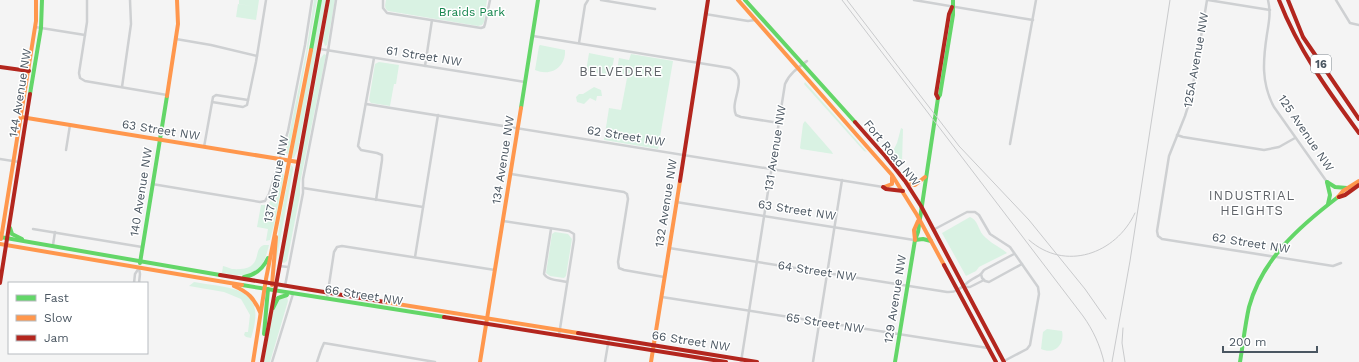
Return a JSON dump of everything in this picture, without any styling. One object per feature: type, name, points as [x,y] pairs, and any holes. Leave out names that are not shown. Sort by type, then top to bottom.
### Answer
[{"type":"main road","name":"144 Avenue NW","points":[[0,244],[35,27],[37,10],[36,0]]},
{"type":"main road","name":"144 Avenue NW","points":[[0,283],[40,28],[42,0]]},
{"type":"main road","name":"140 Avenue NW","points":[[139,268],[176,39],[178,24],[176,0]]},
{"type":"main road","name":"137 Avenue NW","points":[[266,282],[320,0]]},
{"type":"main road","name":"137 Avenue NW","points":[[262,362],[274,291],[273,284],[278,266],[328,0]]},
{"type":"main road","name":"134 Avenue NW","points":[[480,362],[538,0]]},
{"type":"main road","name":"132 Avenue NW","points":[[651,362],[708,0]]},
{"type":"main road","name":"Fort Road NW","points":[[738,0],[892,175],[919,219],[996,362]]},
{"type":"main road","name":"Fort Road NW","points":[[745,0],[905,181],[921,206],[1004,361]]},
{"type":"main road","name":"129 Avenue NW","points":[[895,362],[907,285],[915,240],[918,232],[938,98],[936,94],[949,14],[953,0]]},
{"type":"main road","name":"16","points":[[1279,0],[1288,23],[1304,53],[1359,133]]},
{"type":"main road","name":"16","points":[[1288,0],[1296,22],[1307,43],[1359,119]]},
{"type":"main road","points":[[0,66],[33,72]]},
{"type":"main road","name":"63 Street NW","points":[[21,117],[298,162]]},
{"type":"main road","points":[[883,187],[892,184],[892,175]]},
{"type":"main road","points":[[905,181],[915,185],[925,177]]},
{"type":"main road","points":[[1240,362],[1246,324],[1252,299],[1259,281],[1273,257],[1301,226],[1348,188],[1359,181]]},
{"type":"main road","points":[[1327,182],[1339,188],[1348,188]]},
{"type":"main road","points":[[1327,182],[1330,190],[1328,205]]},
{"type":"main road","points":[[1338,197],[1345,195],[1359,185]]},
{"type":"main road","points":[[883,187],[886,189],[903,191]]},
{"type":"main road","points":[[10,223],[12,234],[26,241]]},
{"type":"main road","points":[[273,284],[276,226]]},
{"type":"main road","name":"66 Street NW","points":[[1,237],[285,286],[654,344],[757,362]]},
{"type":"main road","points":[[915,240],[923,239],[931,241]]},
{"type":"main road","name":"66 Street NW","points":[[0,244],[266,290],[559,335],[703,360],[726,362]]},
{"type":"main road","points":[[240,278],[252,276],[261,270],[271,252]]},
{"type":"main road","points":[[264,350],[266,282]]},
{"type":"main road","points":[[228,283],[253,296],[260,314]]},
{"type":"main road","points":[[253,362],[260,314],[266,290]]},
{"type":"main road","points":[[270,315],[278,298],[283,295],[292,294]]},
{"type":"street","points":[[87,0],[88,17],[79,73],[80,78],[85,81],[167,95]]},
{"type":"street","points":[[122,87],[132,24],[130,0]]},
{"type":"street","points":[[212,102],[245,107],[248,100],[257,56],[266,0]]},
{"type":"street","name":"137 Avenue NW","points":[[152,184],[260,202],[265,201],[269,194],[288,131],[305,45],[312,0]]},
{"type":"street","points":[[285,286],[303,188],[302,179],[328,51],[336,0]]},
{"type":"street","points":[[383,0],[384,11],[390,14],[476,28],[484,27],[490,0]]},
{"type":"street","points":[[579,43],[585,6],[588,0]]},
{"type":"street","points":[[601,0],[655,9]]},
{"type":"street","points":[[914,0],[1033,20]]},
{"type":"street","points":[[1010,144],[1036,0]]},
{"type":"street","points":[[1208,0],[1270,10]]},
{"type":"street","name":"125A Avenue NW","points":[[1158,236],[1157,231],[1168,160],[1189,104],[1208,0]]},
{"type":"street","name":"125 Avenue NW","points":[[1268,0],[1270,10],[1263,55],[1263,67],[1270,100],[1327,182]]},
{"type":"street","points":[[1336,0],[1350,23],[1359,25]]},
{"type":"street","points":[[705,14],[748,21],[755,20]]},
{"type":"street","points":[[425,66],[432,20]]},
{"type":"street","points":[[35,27],[85,35]]},
{"type":"street","points":[[533,36],[730,68],[736,73],[739,82],[735,109],[736,115],[779,123]]},
{"type":"street","points":[[176,39],[212,45],[257,56]]},
{"type":"street","name":"61 Street NW","points":[[320,49],[525,82]]},
{"type":"street","points":[[374,58],[358,142],[359,149],[382,155],[376,200]]},
{"type":"street","name":"131 Avenue NW","points":[[741,360],[785,84],[798,68],[807,60]]},
{"type":"street","points":[[204,147],[213,97],[216,95],[248,100]]},
{"type":"street","name":"62 Street NW","points":[[366,104],[883,187]]},
{"type":"street","points":[[415,257],[438,115]]},
{"type":"street","points":[[66,150],[70,125]]},
{"type":"street","points":[[1177,135],[1264,150],[1279,147],[1295,138]]},
{"type":"street","points":[[0,159],[19,162]]},
{"type":"street","points":[[511,174],[627,194],[628,199],[618,262],[619,268],[664,277]]},
{"type":"street","points":[[813,362],[842,180]]},
{"type":"street","points":[[303,188],[423,208]]},
{"type":"street","name":"63 Street NW","points":[[676,202],[835,226],[915,240]]},
{"type":"street","points":[[933,230],[967,212],[975,212],[988,232],[1008,245],[1036,282],[1039,289],[1031,343],[1027,349],[1004,361]]},
{"type":"street","points":[[503,221],[569,231],[574,234],[559,335]]},
{"type":"street","points":[[33,228],[142,247]]},
{"type":"street","points":[[551,229],[544,274],[550,278],[567,282]]},
{"type":"street","points":[[53,245],[55,232]]},
{"type":"street","name":"62 Street NW","points":[[1158,236],[1162,239],[1333,266],[1341,263]]},
{"type":"street","points":[[327,299],[334,252],[337,246],[495,270]]},
{"type":"street","name":"64 Street NW","points":[[669,247],[947,292],[952,292],[964,287]]},
{"type":"street","points":[[964,287],[968,282],[981,274],[984,270],[1014,254]]},
{"type":"street","points":[[964,287],[970,287],[984,280],[987,282],[991,281],[1022,264]]},
{"type":"street","points":[[278,266],[288,267]]},
{"type":"street","name":"140 Avenue NW","points":[[134,282],[135,274],[139,268]]},
{"type":"street","name":"140 Avenue NW","points":[[138,282],[140,274],[139,268]]},
{"type":"street","points":[[981,274],[984,280]]},
{"type":"street","points":[[272,362],[292,294]]},
{"type":"street","name":"65 Street NW","points":[[661,297],[988,348]]},
{"type":"street","points":[[605,362],[609,338]]},
{"type":"street","points":[[318,362],[324,343],[435,362]]},
{"type":"street","points":[[703,360],[704,353]]},
{"type":"green space","points":[[239,0],[259,0],[256,20],[236,17],[238,4],[252,6],[239,4]]},
{"type":"green space","points":[[314,0],[317,0],[288,154],[284,153],[306,53]]},
{"type":"green space","points":[[321,0],[326,0],[298,149],[294,158],[292,158]]},
{"type":"green space","points":[[330,0],[335,0],[327,45],[325,46],[323,40]]},
{"type":"green space","name":"Braids Park","points":[[386,0],[487,0],[484,22],[482,25],[478,26],[388,11],[385,8]]},
{"type":"green space","points":[[540,45],[565,50],[565,56],[560,66],[547,72],[535,70]]},
{"type":"green space","points":[[589,53],[614,58],[611,75],[586,71]]},
{"type":"green space","points":[[324,54],[326,55],[300,183],[300,195],[287,261],[284,263],[282,262],[281,258],[320,59]]},
{"type":"green space","points":[[631,54],[673,61],[658,149],[604,140],[609,108],[621,110],[627,78],[616,76],[619,58],[629,60]]},
{"type":"green space","points":[[379,62],[399,65],[390,106],[371,103],[369,100],[375,64]]},
{"type":"green space","points":[[805,82],[867,152],[864,151],[804,84]]},
{"type":"green space","points":[[594,87],[601,90],[602,96],[597,96],[596,101],[590,98],[584,104],[577,102],[576,97],[579,94],[583,94]]},
{"type":"green space","points":[[805,121],[833,154],[800,148],[803,124]]},
{"type":"green space","points":[[901,128],[903,129],[902,162],[900,165],[891,155],[897,143]]},
{"type":"green space","points":[[280,165],[284,165],[282,174],[284,175],[275,221],[270,240],[266,241],[268,229],[257,227],[261,205],[266,205],[270,202]]},
{"type":"green space","points":[[291,165],[293,170],[272,278],[280,221]]},
{"type":"green space","points":[[970,217],[975,220],[981,233],[986,238],[1007,253],[979,267],[976,271],[966,276],[942,233]]},
{"type":"green space","points":[[555,232],[568,234],[572,239],[566,276],[564,278],[550,276],[546,273],[552,234]]},
{"type":"green space","points":[[269,245],[263,263],[258,269],[247,275],[222,273],[223,266],[232,269],[243,269],[250,267],[256,259],[260,247]]},
{"type":"green space","points":[[194,282],[234,289],[244,293],[251,299],[255,308],[255,321],[251,338],[244,335],[245,332],[248,332],[250,315],[241,299],[224,292],[189,286]]},
{"type":"green space","points":[[287,297],[288,301],[270,362],[264,362],[274,306],[279,298]]},
{"type":"green space","points":[[1047,329],[1062,331],[1062,341],[1058,348],[1050,351],[1041,349],[1043,332]]},
{"type":"tram line","points":[[847,0],[959,146],[1029,220],[1085,289],[1106,319]]},
{"type":"railway","points":[[842,0],[1083,316],[1096,338],[1104,362]]},
{"type":"railway","points":[[1112,362],[1130,261],[1170,0]]},
{"type":"railway","points":[[1029,240],[1043,250],[1058,255],[1073,256],[1088,254],[1103,248],[1115,239],[1126,227],[1135,213]]},
{"type":"railway","points":[[1123,328],[1122,343],[1125,362]]},
{"type":"traffic: fast","points":[[30,94],[41,28],[42,0]]},
{"type":"traffic: fast","points":[[311,50],[320,0]]},
{"type":"traffic: fast","points":[[521,108],[538,0]]},
{"type":"traffic: fast","points":[[745,0],[855,122]]},
{"type":"traffic: fast","points":[[895,362],[915,240],[918,232],[938,98],[940,95],[953,15],[953,0]]},
{"type":"traffic: fast","points":[[140,263],[167,96]]},
{"type":"traffic: fast","points":[[1327,182],[1330,195],[1328,204]]},
{"type":"traffic: fast","points":[[1327,182],[1335,187],[1347,188]]},
{"type":"traffic: fast","points":[[1240,362],[1249,307],[1263,274],[1284,245],[1310,220],[1338,197]]},
{"type":"traffic: fast","points":[[10,228],[12,234],[22,239]]},
{"type":"traffic: fast","points":[[0,237],[220,275]]},
{"type":"traffic: fast","points":[[915,240],[923,239],[931,241]]},
{"type":"traffic: fast","points":[[244,277],[259,271],[268,258]]},
{"type":"traffic: fast","points":[[242,285],[444,317]]},
{"type":"traffic: fast","points":[[264,334],[268,289]]},
{"type":"traffic: fast","points":[[273,308],[278,298],[287,295]]},
{"type":"traffic: slow","points":[[1,239],[36,21],[36,0]]},
{"type":"traffic: slow","points":[[167,96],[178,24],[177,0]]},
{"type":"traffic: slow","points":[[738,0],[892,175],[917,215],[944,265]]},
{"type":"traffic: slow","points":[[253,362],[266,279],[311,50]]},
{"type":"traffic: slow","points":[[480,362],[521,108]]},
{"type":"traffic: slow","points":[[21,117],[298,162]]},
{"type":"traffic: slow","points":[[884,187],[892,184],[892,177]]},
{"type":"traffic: slow","points":[[906,182],[915,185],[925,177]]},
{"type":"traffic: slow","points":[[651,362],[680,181]]},
{"type":"traffic: slow","points":[[1338,197],[1343,191],[1359,181]]},
{"type":"traffic: slow","points":[[915,240],[914,230],[918,221]]},
{"type":"traffic: slow","points":[[272,285],[276,237]]},
{"type":"traffic: slow","points":[[0,244],[242,285]]},
{"type":"traffic: slow","points":[[234,286],[250,296],[260,312]]},
{"type":"traffic: slow","points":[[385,302],[578,333]]},
{"type":"traffic: jam","points":[[262,362],[328,0]]},
{"type":"traffic: jam","points":[[680,181],[708,0]]},
{"type":"traffic: jam","points":[[1279,0],[1304,53],[1359,133]]},
{"type":"traffic: jam","points":[[1288,0],[1303,37],[1359,119]]},
{"type":"traffic: jam","points":[[938,98],[936,94],[949,14],[952,7]]},
{"type":"traffic: jam","points":[[0,67],[29,71]]},
{"type":"traffic: jam","points":[[0,283],[30,94]]},
{"type":"traffic: jam","points":[[855,122],[905,181],[921,206],[1004,362]]},
{"type":"traffic: jam","points":[[1339,197],[1345,195],[1359,185]]},
{"type":"traffic: jam","points":[[883,187],[886,189],[903,191]]},
{"type":"traffic: jam","points":[[944,265],[996,362]]},
{"type":"traffic: jam","points":[[220,275],[385,302]]},
{"type":"traffic: jam","points":[[444,317],[726,362]]},
{"type":"traffic: jam","points":[[578,333],[757,362]]},
{"type":"district","name":"BELVEDERE","points":[[621,71]]},
{"type":"district","name":"INDUSTRIAL HEIGHTS","points":[[1252,202]]}]
